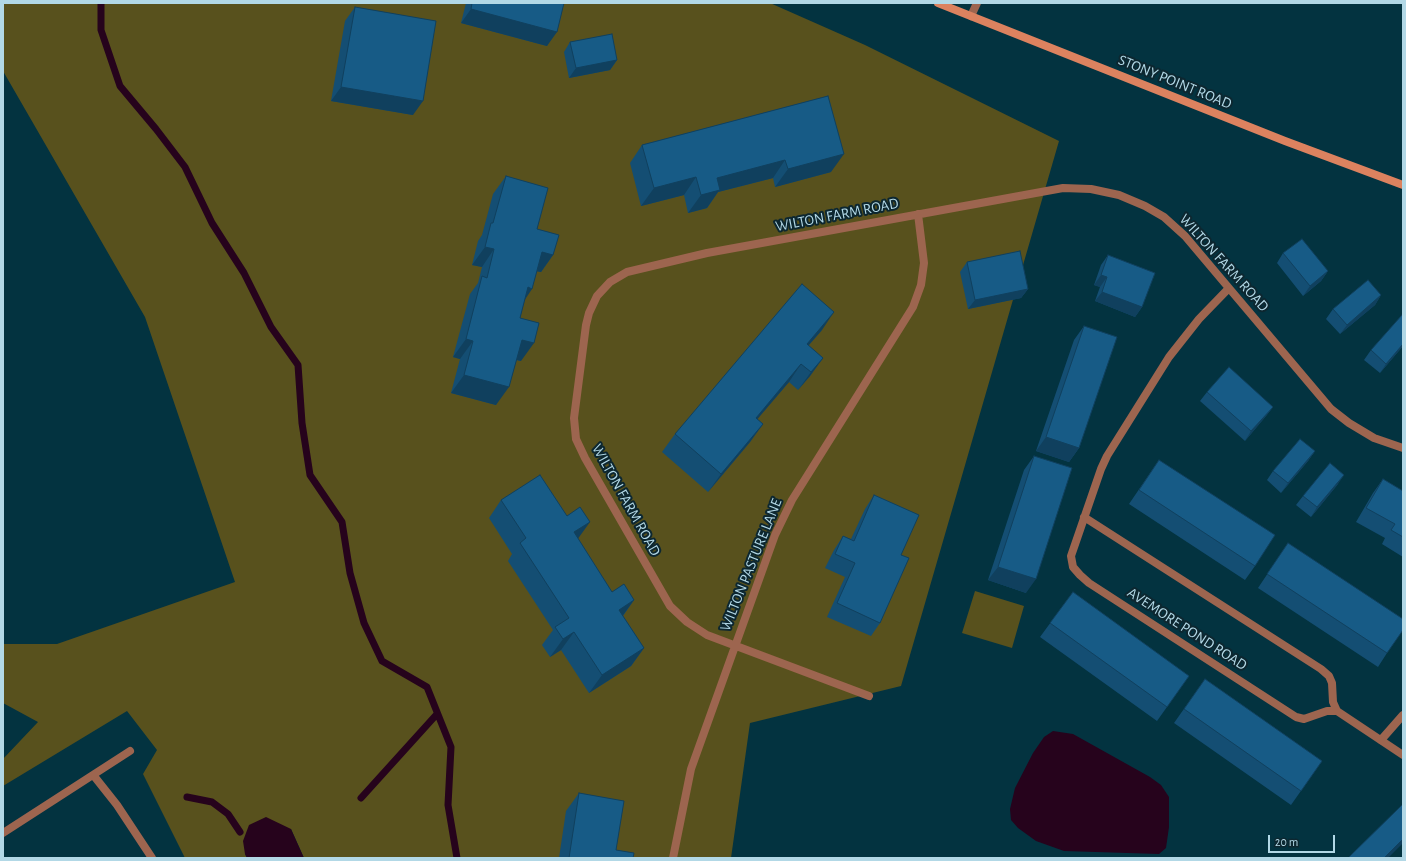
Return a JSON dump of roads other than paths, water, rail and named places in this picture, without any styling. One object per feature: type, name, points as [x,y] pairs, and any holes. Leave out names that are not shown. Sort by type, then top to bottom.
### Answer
[{"type":"main road","name":"STONY POINT ROAD","points":[[938,3],[1285,141],[1403,185]]},
{"type":"street","points":[[971,16],[977,3]]},
{"type":"street","name":"WILTON FARM ROAD","points":[[869,696],[707,635],[687,622],[670,606],[585,458],[576,439],[574,418],[589,313],[597,296],[610,282],[627,272],[707,253],[1063,188],[1091,189],[1119,195],[1145,206],[1164,217],[1185,236],[1331,409],[1349,423],[1374,438],[1403,448]]},
{"type":"street","name":"WILTON PASTURE LANE","points":[[673,858],[691,769],[775,535],[792,500],[913,307],[921,285],[924,262],[918,214]]},
{"type":"street","name":"AVEMORE POND ROAD","points":[[1229,288],[1199,319],[1169,357],[1149,387],[1100,469],[1071,556],[1074,567],[1089,583],[1296,717],[1304,720],[1327,711],[1337,711]]},
{"type":"street","points":[[1084,517],[1321,669],[1329,676],[1332,683],[1333,702],[1337,711],[1403,755]]},
{"type":"street","points":[[1381,740],[1403,714]]},
{"type":"street","points":[[3,832],[94,776],[130,751]]},
{"type":"street","points":[[94,776],[117,805],[152,858]]},
{"type":"waterway","points":[[101,3],[101,30],[120,86],[185,167],[212,223],[244,273],[271,327],[298,365],[302,423],[310,475],[342,522],[350,573],[364,623],[382,661],[427,687],[451,747],[448,805],[457,858]]},
{"type":"waterway","points":[[361,798],[437,714]]},
{"type":"waterway","points":[[187,797],[212,802],[228,814],[240,832]]}]
